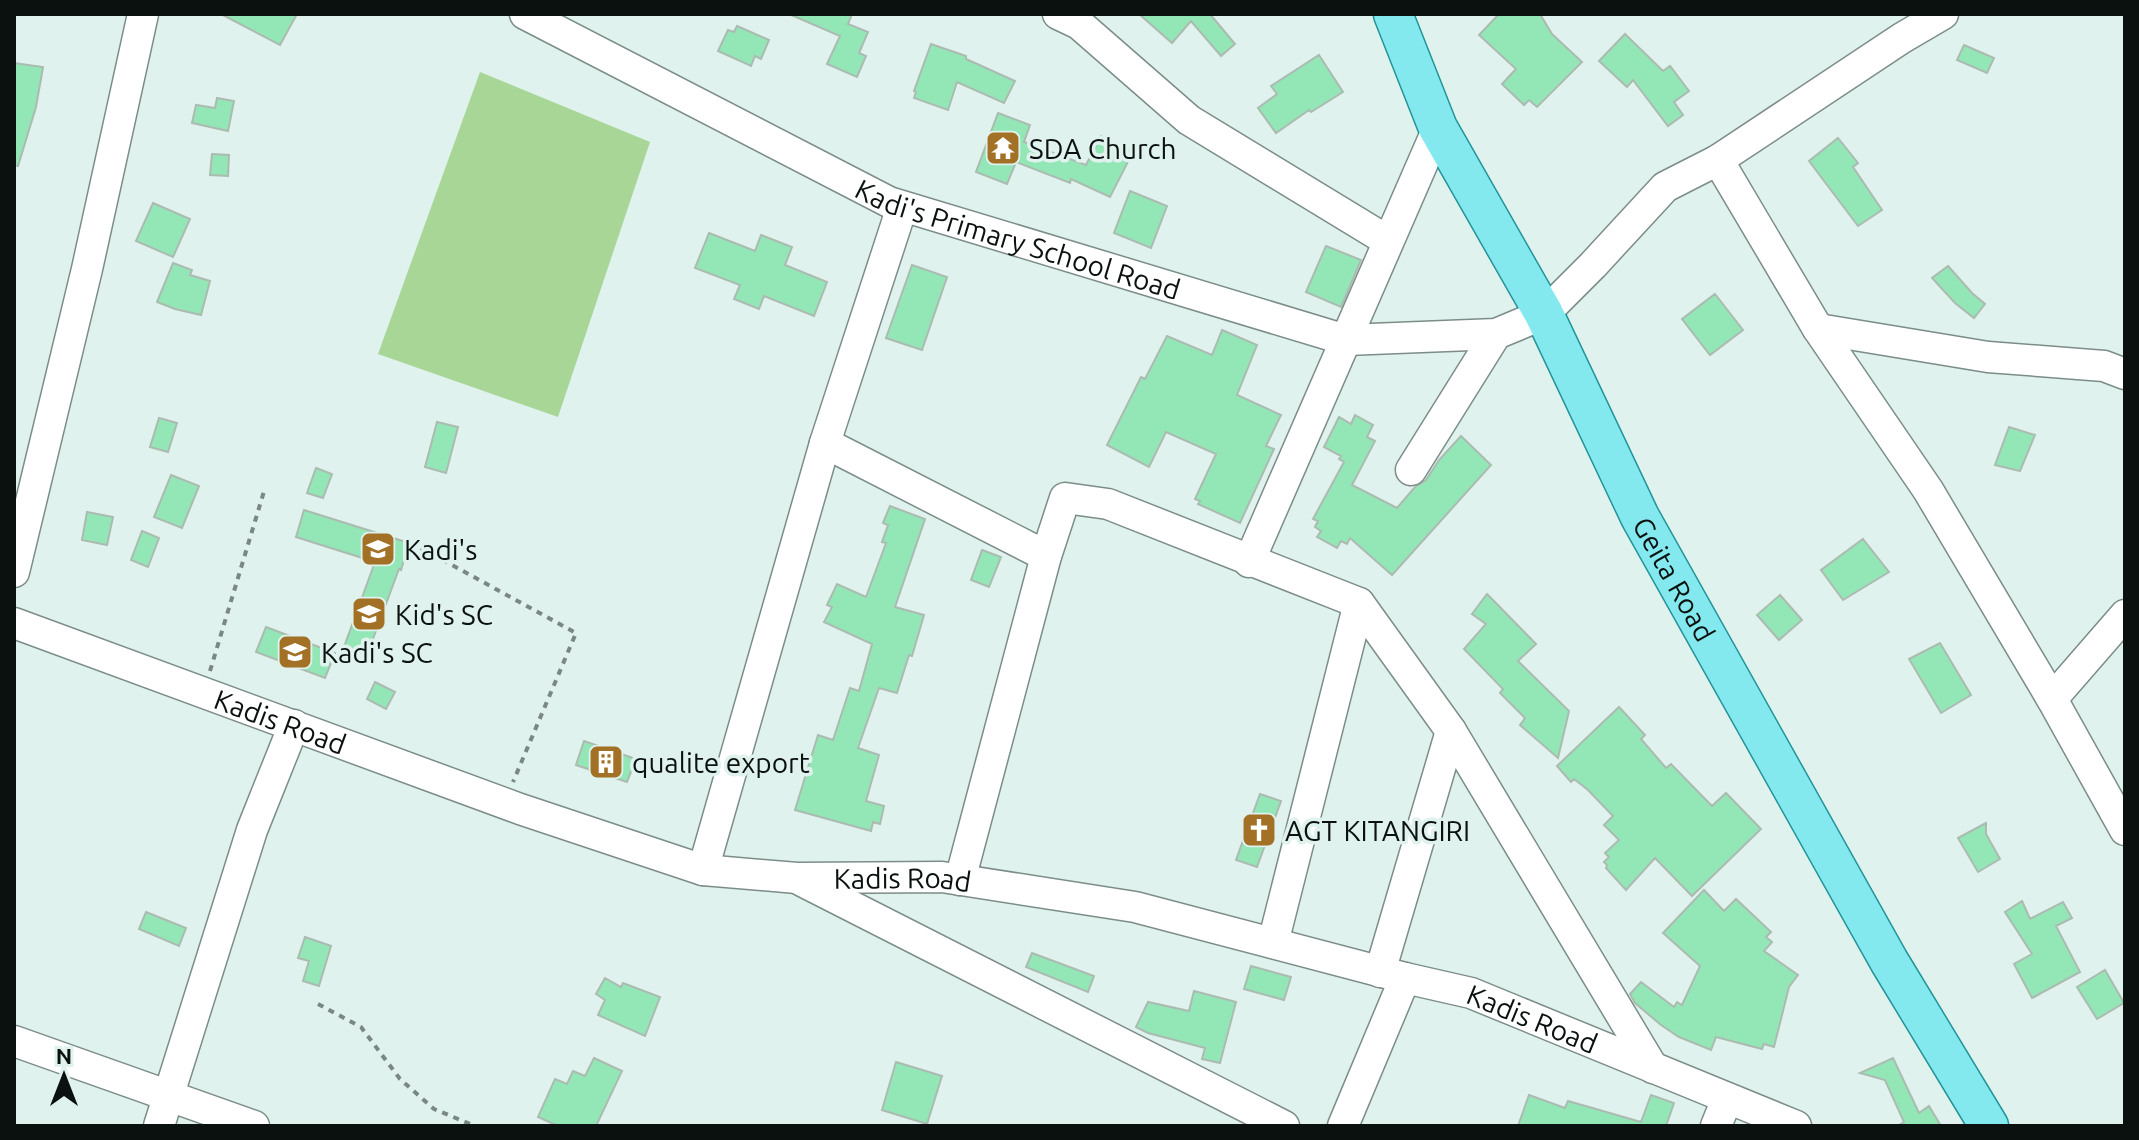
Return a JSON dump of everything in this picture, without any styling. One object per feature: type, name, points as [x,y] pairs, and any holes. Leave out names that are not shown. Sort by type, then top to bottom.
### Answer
[{"type":"main road","name":"Geita Road","points":[[1393,14],[1438,128],[1544,314],[1640,517],[1889,961],[1989,1126]]},
{"type":"street","points":[[14,572],[87,269],[143,14]]},
{"type":"street","name":"Kadi's Primary School Road","points":[[525,14],[889,202],[1346,340],[1496,334],[1544,314]]},
{"type":"street","points":[[1058,14],[1079,24],[1189,120],[1388,241]]},
{"type":"street","points":[[1544,314],[1665,187],[1718,160],[1943,14]]},
{"type":"street","points":[[1249,562],[1438,128]]},
{"type":"street","points":[[1718,160],[1818,329],[1928,490],[2052,699],[2125,830]]},
{"type":"street","points":[[703,870],[825,443],[902,207]]},
{"type":"street","points":[[1818,329],[1988,357],[2104,366],[2125,374]]},
{"type":"street","points":[[1411,470],[1496,334]]},
{"type":"street","points":[[825,443],[1046,556]]},
{"type":"street","points":[[960,880],[1046,556],[1065,498],[1108,504],[1359,603],[1451,731],[1653,1068]]},
{"type":"street","points":[[1273,943],[1359,603]]},
{"type":"street","points":[[2052,699],[2125,615]]},
{"type":"street","name":"Kadis Road","points":[[14,623],[504,803],[703,870],[797,878],[942,877],[1135,907],[1471,993],[1653,1068],[1721,1112],[1796,1126]]},
{"type":"street","points":[[159,1126],[252,830],[294,725]]},
{"type":"street","points":[[1343,1126],[1392,975],[1451,731]]},
{"type":"street","points":[[797,878],[1284,1126]]},
{"type":"street","points":[[14,1041],[254,1126]]},
{"type":"path","points":[[203,692],[265,488]]},
{"type":"path","points":[[421,548],[576,633],[504,803]]},
{"type":"path","points":[[318,1004],[361,1027],[400,1079],[434,1109],[475,1126]]},
{"type":"green space","points":[[480,72],[650,142],[558,417],[378,354]]},
{"type":"building","points":[[221,14],[297,14],[280,45]]},
{"type":"building","points":[[789,14],[852,14],[848,24],[868,32],[859,53],[866,56],[857,77],[827,64],[840,36]]},
{"type":"building","points":[[1139,14],[1210,14],[1235,44],[1221,56],[1191,21],[1172,43]]},
{"type":"building","points":[[1499,14],[1540,14],[1552,34],[1582,62],[1537,107],[1529,100],[1524,105],[1502,84],[1516,69],[1479,35]]},
{"type":"building","points":[[737,26],[769,40],[761,59],[755,56],[751,66],[718,51],[728,30],[734,32]]},
{"type":"building","points":[[1625,34],[1663,71],[1670,66],[1689,91],[1674,102],[1683,115],[1668,126],[1633,80],[1627,87],[1599,61]]},
{"type":"building","points":[[931,44],[966,56],[966,59],[1015,81],[1004,103],[957,82],[948,110],[914,98]]},
{"type":"building","points":[[1964,45],[1994,58],[1987,73],[1957,60]]},
{"type":"building","points":[[1319,55],[1343,92],[1276,133],[1258,108],[1277,94],[1271,86]]},
{"type":"building","points":[[14,63],[43,67],[36,107],[18,166],[14,165]]},
{"type":"building","points":[[217,98],[234,101],[228,131],[192,123],[196,105],[215,108]]},
{"type":"building","points":[[998,113],[1030,125],[1024,142],[1086,165],[1101,136],[1133,152],[1110,197],[1071,179],[1070,183],[1016,162],[1007,184],[976,172]]},
{"type":"building","points":[[1838,138],[1858,163],[1853,167],[1882,210],[1858,226],[1809,161]]},
{"type":"building","points":[[212,154],[229,155],[228,176],[210,175]]},
{"type":"building","points":[[1130,191],[1167,206],[1151,248],[1114,233]]},
{"type":"building","points":[[153,203],[190,219],[173,257],[136,241]]},
{"type":"building","points":[[709,233],[755,251],[761,235],[792,247],[785,265],[827,282],[814,316],[764,296],[759,309],[734,299],[740,285],[695,268]]},
{"type":"building","points":[[1326,246],[1361,260],[1341,307],[1306,292]]},
{"type":"building","points":[[173,263],[192,270],[190,275],[210,281],[201,315],[157,302]]},
{"type":"building","points":[[912,265],[947,277],[922,350],[886,338]]},
{"type":"building","points":[[1948,266],[1985,304],[1974,318],[1932,278]]},
{"type":"building","points":[[1715,294],[1743,330],[1710,355],[1682,319]]},
{"type":"building","points":[[1222,330],[1257,345],[1237,395],[1281,415],[1266,446],[1274,449],[1240,523],[1198,504],[1200,501],[1195,499],[1216,454],[1166,432],[1149,467],[1107,445],[1141,377],[1145,379],[1167,336],[1212,355]]},
{"type":"building","points":[[1355,415],[1373,425],[1367,437],[1375,441],[1352,485],[1397,508],[1415,487],[1426,480],[1461,436],[1491,465],[1392,575],[1350,538],[1347,544],[1341,541],[1337,548],[1317,537],[1321,531],[1315,527],[1318,521],[1313,519],[1344,462],[1339,459],[1341,456],[1324,447],[1339,417],[1351,424]]},
{"type":"building","points":[[159,418],[177,423],[168,452],[150,447]]},
{"type":"building","points":[[437,422],[458,427],[446,473],[425,467]]},
{"type":"building","points":[[2009,427],[2035,435],[2020,471],[1995,465]]},
{"type":"building","points":[[316,468],[332,474],[323,498],[307,493]]},
{"type":"building","points":[[171,475],[199,486],[182,528],[154,517]]},
{"type":"building","points":[[890,506],[925,519],[895,607],[924,615],[897,693],[879,688],[858,748],[879,755],[866,801],[884,806],[880,824],[873,822],[871,831],[795,810],[818,735],[833,740],[850,688],[859,691],[872,644],[824,622],[832,607],[827,605],[837,584],[866,597],[886,543],[882,542],[888,525],[883,523]]},
{"type":"building","points":[[304,510],[409,543],[367,655],[344,647],[375,562],[296,537]]},
{"type":"building","points":[[87,512],[113,517],[107,545],[82,540]]},
{"type":"building","points":[[142,531],[159,538],[148,567],[131,560]]},
{"type":"building","points":[[1863,539],[1889,572],[1843,600],[1821,570]]},
{"type":"building","points":[[982,550],[1001,557],[989,587],[971,580]]},
{"type":"building","points":[[1487,594],[1536,644],[1518,661],[1569,711],[1558,758],[1520,725],[1525,718],[1500,693],[1503,689],[1464,649],[1486,624],[1472,614]]},
{"type":"building","points":[[1780,595],[1802,620],[1779,640],[1757,615]]},
{"type":"building","name":"Kadi's SC","points":[[266,627],[335,653],[325,678],[256,652]]},
{"type":"building","points":[[1940,643],[1971,695],[1941,713],[1909,659]]},
{"type":"building","points":[[375,682],[395,692],[386,709],[367,699]]},
{"type":"building","points":[[1619,707],[1645,735],[1641,739],[1666,768],[1671,764],[1712,806],[1726,793],[1761,829],[1692,896],[1655,858],[1626,890],[1604,862],[1609,857],[1605,853],[1619,840],[1604,825],[1613,816],[1588,790],[1574,779],[1571,782],[1557,766]]},
{"type":"building","name":"qualite export","points":[[584,741],[636,759],[627,782],[576,765]]},
{"type":"building","name":"AGT KITANGIRI","points":[[1260,794],[1281,801],[1257,867],[1236,860]]},
{"type":"building","points":[[1986,823],[1986,834],[2000,859],[1978,872],[1958,838]]},
{"type":"building","points":[[1704,890],[1724,911],[1736,899],[1771,932],[1766,937],[1772,942],[1764,951],[1798,975],[1789,987],[1774,1047],[1764,1044],[1762,1049],[1716,1037],[1711,1050],[1679,1037],[1661,1025],[1635,1003],[1630,994],[1641,982],[1674,1007],[1677,1002],[1682,1005],[1700,966],[1663,933]]},
{"type":"building","points":[[2022,901],[2030,919],[2063,902],[2072,918],[2056,926],[2080,972],[2032,998],[2014,964],[2032,954],[2005,912]]},
{"type":"building","points":[[146,912],[186,928],[179,946],[139,929]]},
{"type":"building","points":[[305,937],[331,946],[319,986],[303,981],[309,961],[298,958]]},
{"type":"building","points":[[1032,953],[1094,976],[1088,992],[1026,967]]},
{"type":"building","points":[[1251,966],[1291,977],[1284,1000],[1244,989]]},
{"type":"building","points":[[2105,970],[2124,1003],[2097,1019],[2077,987]]},
{"type":"building","points":[[605,978],[621,987],[623,983],[660,997],[645,1036],[598,1015],[605,1000],[596,994]]},
{"type":"building","points":[[1194,991],[1236,1002],[1220,1063],[1202,1059],[1205,1048],[1136,1027],[1148,1002],[1189,1011]]},
{"type":"building","points":[[594,1058],[622,1071],[596,1126],[558,1126],[538,1117],[555,1079],[567,1084],[573,1071],[585,1076]]},
{"type":"building","points":[[1893,1058],[1919,1113],[1929,1106],[1941,1126],[1897,1126],[1904,1122],[1885,1080],[1860,1073]]},
{"type":"building","points":[[896,1062],[942,1076],[927,1124],[882,1110]]},
{"type":"building","points":[[1529,1095],[1565,1108],[1568,1101],[1641,1122],[1651,1095],[1674,1103],[1666,1126],[1518,1126]]},
{"type":"place","name":"SDA Church","points":[[1003,148]]},
{"type":"place","name":"Kadi's","points":[[378,549]]},
{"type":"place","name":"Kid's SC","points":[[369,614]]},
{"type":"place","name":"Kadi's SC","points":[[295,652]]},
{"type":"place","name":"qualite export","points":[[606,762]]},
{"type":"place","name":"AGT KITANGIRI","points":[[1259,830]]}]
